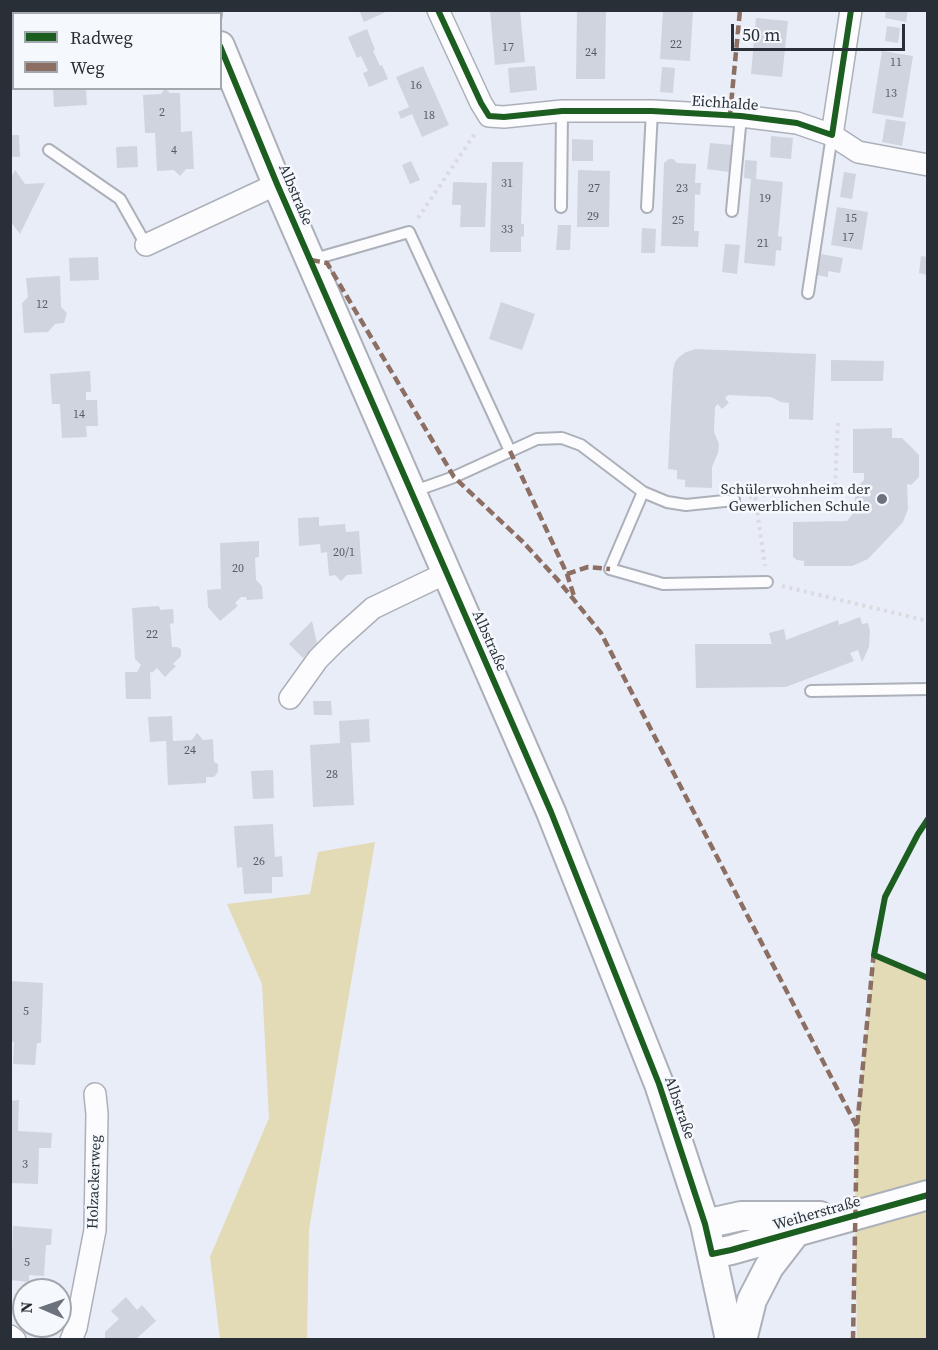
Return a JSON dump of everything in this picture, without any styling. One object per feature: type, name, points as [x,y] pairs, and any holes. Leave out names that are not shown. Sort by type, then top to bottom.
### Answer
[{"type":"street","points":[[438,10],[489,116]]},
{"type":"street","points":[[832,135],[851,10]]},
{"type":"street","name":"Albstraße","points":[[222,51],[277,184],[551,812],[659,1084],[705,1224],[730,1340]]},
{"type":"street","name":"Eichhalde","points":[[489,116],[504,117],[562,111],[652,111],[741,116],[797,123],[832,135],[858,152],[927,165]]},
{"type":"street","name":"Albstraße","points":[[146,245],[277,184]]},
{"type":"street","points":[[290,698],[318,659],[373,608],[446,573]]},
{"type":"street","name":"Holzackerweg","points":[[71,1340],[76,1328],[95,1230],[97,1114],[95,1094]]},
{"type":"street","name":"Weiherstraße","points":[[712,1254],[927,1195]]},
{"type":"street","name":"Weiherstraße","points":[[705,1224],[741,1216],[855,1216]]},
{"type":"street","points":[[742,1340],[752,1300],[769,1267],[796,1232]]},
{"type":"street","points":[[10,1336],[15,1340]]},
{"type":"lane","points":[[561,207],[562,111]]},
{"type":"lane","points":[[647,207],[652,111]]},
{"type":"lane","points":[[732,211],[741,116]]},
{"type":"lane","points":[[808,293],[832,135]]},
{"type":"lane","points":[[49,150],[120,200],[146,245]]},
{"type":"lane","points":[[311,260],[410,232],[510,451]]},
{"type":"lane","points":[[412,492],[454,477],[537,439],[562,438],[581,445],[643,492],[667,502],[686,505],[734,500]]},
{"type":"lane","points":[[643,492],[610,569],[663,584],[768,582]]},
{"type":"lane","points":[[811,691],[927,688]]},
{"type":"path","points":[[410,232],[472,137],[489,116]]},
{"type":"path","points":[[734,500],[835,488],[838,420]]},
{"type":"path","points":[[755,496],[768,582],[927,621]]},
{"type":"shaded area","points":[[375,842],[309,1229],[307,1339],[220,1339],[210,1257],[269,1118],[262,984],[227,904],[310,894],[318,852]]},
{"type":"shaded area","points":[[874,955],[927,978],[928,1339],[857,1340],[855,1216],[857,1127]]},
{"type":"building","points":[[359,10],[390,10],[364,22]]},
{"type":"building","points":[[490,10],[520,10],[525,62],[495,65]]},
{"type":"building","points":[[577,10],[606,10],[605,79],[576,79]]},
{"type":"building","points":[[663,10],[693,10],[690,61],[660,59]]},
{"type":"building","points":[[886,10],[908,10],[906,22],[885,18]]},
{"type":"building","points":[[756,18],[788,21],[782,77],[751,74]]},
{"type":"building","points":[[887,26],[900,28],[898,43],[885,41]]},
{"type":"building","points":[[367,29],[375,50],[373,51],[388,79],[369,87],[363,73],[368,71],[361,56],[357,58],[348,37]]},
{"type":"building","points":[[882,51],[913,56],[903,118],[872,113]]},
{"type":"building","points":[[423,66],[449,125],[422,137],[412,114],[401,119],[398,112],[409,107],[396,77]]},
{"type":"building","points":[[535,66],[537,90],[510,93],[508,68]]},
{"type":"building","points":[[662,67],[675,68],[673,93],[660,92]]},
{"type":"building","points":[[53,90],[86,90],[87,105],[54,107]]},
{"type":"building","points":[[164,90],[170,93],[180,93],[181,132],[192,131],[194,169],[186,169],[180,176],[174,170],[157,171],[155,133],[145,133],[143,95],[161,94]]},
{"type":"building","points":[[886,119],[906,122],[902,146],[882,142]]},
{"type":"building","points":[[10,135],[19,135],[20,157],[10,157]]},
{"type":"building","points":[[771,136],[793,138],[791,159],[770,157]]},
{"type":"building","points":[[572,139],[593,140],[593,161],[572,161]]},
{"type":"building","points":[[710,143],[732,145],[729,172],[707,169]]},
{"type":"building","points":[[137,146],[138,167],[117,168],[116,147]]},
{"type":"building","points":[[669,159],[677,163],[696,164],[695,183],[701,183],[700,195],[695,194],[694,231],[699,231],[698,247],[661,246],[664,163]]},
{"type":"building","points":[[745,160],[757,161],[756,179],[783,182],[778,236],[782,237],[781,251],[776,250],[775,266],[744,263],[751,179],[744,178]]},
{"type":"building","points":[[411,161],[420,180],[410,184],[402,165]]},
{"type":"building","points":[[492,162],[523,162],[521,224],[524,224],[524,236],[521,237],[521,252],[490,252]]},
{"type":"building","points":[[15,170],[25,184],[45,183],[20,234],[10,221],[10,179]]},
{"type":"building","points":[[578,170],[610,171],[609,227],[577,227]]},
{"type":"building","points":[[844,172],[856,174],[852,199],[840,197]]},
{"type":"building","points":[[453,182],[487,183],[485,227],[460,227],[461,205],[452,205]]},
{"type":"building","points":[[837,207],[868,212],[862,250],[831,245]]},
{"type":"building","points":[[558,225],[571,225],[570,250],[556,250]]},
{"type":"building","points":[[642,228],[656,229],[655,253],[641,253]]},
{"type":"building","points":[[725,244],[740,245],[737,274],[722,272]]},
{"type":"building","points":[[821,254],[843,258],[840,273],[828,271],[828,277],[817,275]]},
{"type":"building","points":[[921,256],[927,257],[927,275],[919,273]]},
{"type":"building","points":[[98,257],[99,280],[70,281],[69,258]]},
{"type":"building","points":[[60,276],[61,307],[67,313],[64,323],[55,324],[48,332],[24,333],[22,303],[28,297],[26,278]]},
{"type":"building","points":[[501,302],[535,314],[522,350],[489,339]]},
{"type":"building","points":[[696,349],[816,354],[813,420],[789,419],[789,403],[771,397],[728,395],[725,398],[729,403],[722,409],[718,404],[715,407],[714,432],[719,444],[712,467],[712,488],[685,487],[685,480],[677,479],[677,470],[668,469],[673,370],[679,357]]},
{"type":"building","points":[[831,360],[884,361],[883,381],[831,381]]},
{"type":"building","points":[[90,371],[91,392],[86,392],[86,400],[97,400],[98,426],[86,426],[87,437],[62,438],[60,404],[52,404],[50,374]]},
{"type":"building","name":"Schülerwohnheim der Gewerblichen Schule","points":[[892,428],[892,438],[902,438],[919,455],[919,477],[911,485],[907,484],[908,509],[903,522],[868,559],[852,566],[804,566],[804,561],[793,557],[793,522],[847,521],[855,511],[855,489],[864,480],[864,473],[853,473],[853,429]]},
{"type":"building","points":[[319,517],[319,526],[345,524],[346,532],[359,531],[362,574],[347,575],[341,581],[335,575],[329,576],[327,552],[321,553],[320,544],[299,546],[298,518]]},
{"type":"building","points":[[259,541],[259,557],[255,558],[256,580],[262,586],[263,599],[247,600],[246,597],[241,597],[235,603],[238,606],[220,621],[208,607],[207,590],[221,589],[220,543]]},
{"type":"building","points":[[159,606],[160,610],[173,609],[174,623],[170,624],[172,647],[181,649],[181,656],[173,664],[176,666],[165,677],[157,668],[152,673],[150,671],[151,699],[126,699],[125,672],[137,672],[141,665],[135,659],[132,608]]},
{"type":"building","points":[[860,617],[862,624],[868,623],[870,631],[869,647],[862,662],[858,650],[850,653],[854,661],[786,687],[696,688],[695,644],[772,644],[769,633],[784,629],[786,640],[838,620],[839,625]]},
{"type":"building","points":[[312,621],[317,643],[303,658],[289,644]]},
{"type":"building","points":[[313,701],[331,701],[332,715],[314,715]]},
{"type":"building","points":[[172,716],[173,741],[192,740],[197,733],[203,740],[213,739],[214,762],[218,764],[218,772],[214,777],[206,777],[206,783],[168,785],[166,741],[150,742],[148,717]]},
{"type":"building","points":[[369,719],[370,742],[351,743],[354,805],[313,807],[310,745],[340,743],[339,721]]},
{"type":"building","points":[[273,770],[274,798],[253,799],[251,771]]},
{"type":"building","points":[[273,824],[275,857],[282,856],[283,877],[272,877],[272,893],[244,894],[242,867],[237,868],[234,826]]},
{"type":"building","points":[[10,981],[43,983],[41,1043],[37,1043],[35,1065],[13,1064],[14,1042],[10,1042]]},
{"type":"building","points":[[19,1100],[18,1131],[52,1133],[51,1148],[39,1148],[38,1184],[10,1183],[10,1101]]},
{"type":"building","points":[[13,1226],[52,1229],[51,1245],[46,1245],[44,1276],[29,1275],[29,1278],[10,1280],[10,1251],[12,1251]]},
{"type":"building","points":[[126,1297],[137,1310],[142,1305],[156,1321],[137,1338],[139,1340],[105,1340],[105,1332],[119,1319],[111,1311]]},
{"type":"marked path","points":[[730,115],[740,10]]},
{"type":"marked path","points":[[311,260],[327,263],[454,477],[523,542],[601,633],[857,1127]]},
{"type":"marked path","points":[[510,451],[567,574],[574,596]]},
{"type":"marked path","points":[[567,574],[588,567],[610,569]]},
{"type":"marked path","points":[[853,1340],[857,1127],[874,951]]},
{"type":"cycle path","points":[[438,10],[489,116],[504,117],[562,111],[652,111],[741,116],[797,123],[832,135],[851,10]]},
{"type":"cycle path","points":[[222,51],[277,184],[551,812],[659,1084],[705,1224],[712,1254],[928,1195]]},
{"type":"cycle path","points":[[928,819],[885,897],[874,955],[928,978]]},
{"type":"place","name":"Schülerwohnheim der Gewerblichen Schule","points":[[882,499]]}]
